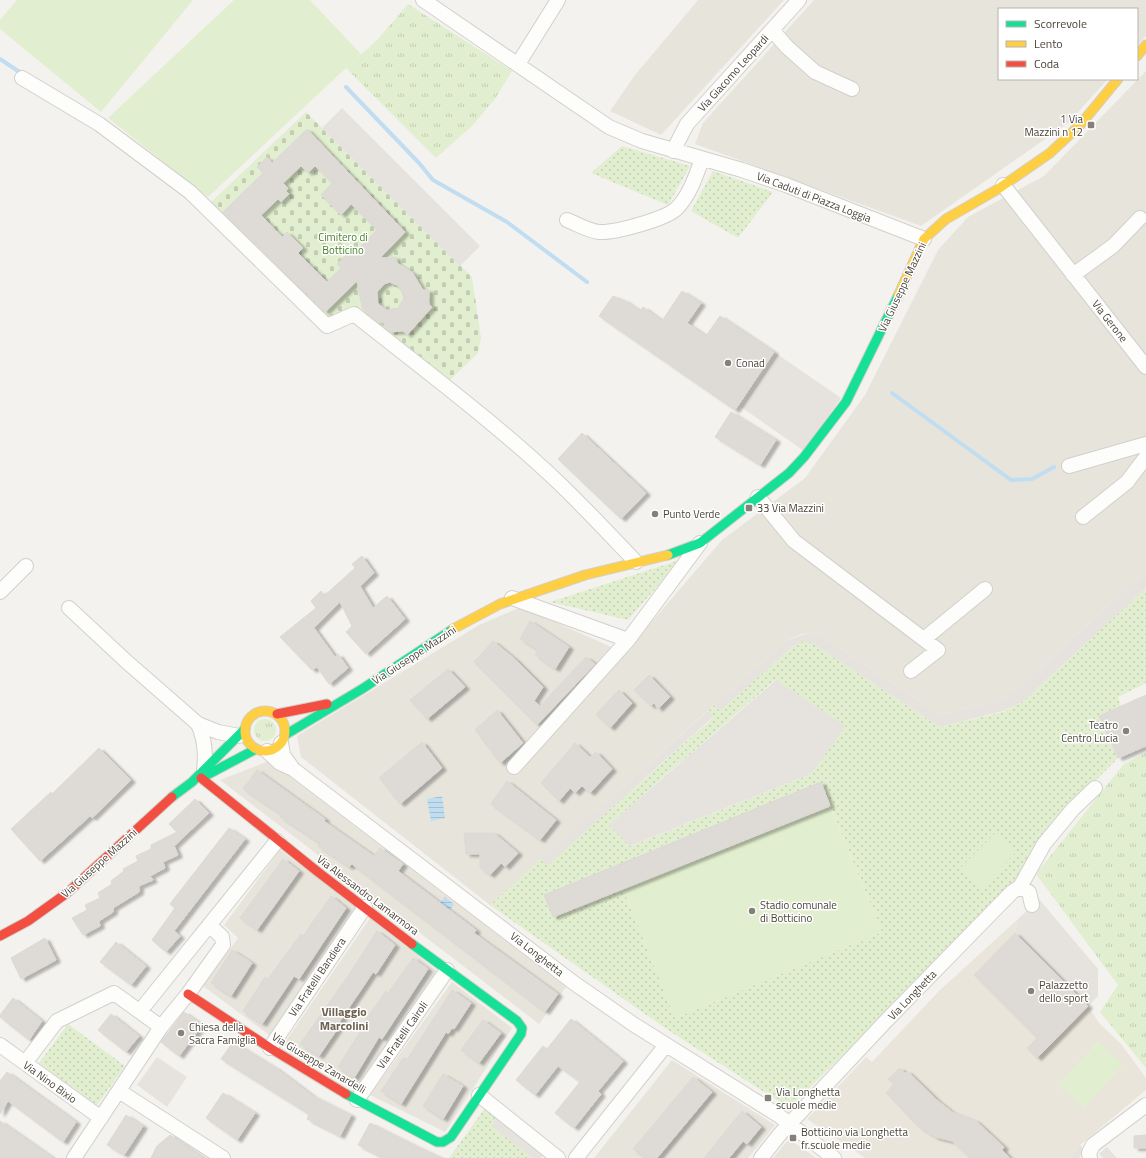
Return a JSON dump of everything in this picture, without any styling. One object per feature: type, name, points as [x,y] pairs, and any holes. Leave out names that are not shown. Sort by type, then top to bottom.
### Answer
[{"type":"street","name":"Via Caduti di Piazza Loggia","points":[[423,0],[609,127],[642,142],[786,185],[924,239]]},
{"type":"street","points":[[518,64],[558,0]]},
{"type":"street","name":"Via Giacomo Leopardi","points":[[673,151],[688,124],[799,0]]},
{"type":"street","points":[[772,30],[787,47],[815,72],[852,88]]},
{"type":"street","points":[[1138,55],[1146,45]]},
{"type":"street","points":[[22,78],[99,124],[190,192],[327,326],[354,314],[482,417],[559,484],[636,562]]},
{"type":"street","name":"Via Giuseppe Mazzini","points":[[514,767],[628,640],[700,543],[789,473],[804,457],[846,402],[883,329],[924,239],[946,219],[1003,185],[1050,153],[1080,125],[1117,80]]},
{"type":"street","points":[[567,220],[597,232],[614,231],[650,221],[677,209],[691,188],[702,159]]},
{"type":"street","name":"Via Gerone","points":[[1003,185],[1146,367]]},
{"type":"street","points":[[1073,275],[1113,246],[1140,218]]},
{"type":"street","points":[[1069,466],[1146,444]]},
{"type":"street","points":[[1083,517],[1127,482],[1146,457]]},
{"type":"street","points":[[758,497],[794,541],[938,650],[911,671]]},
{"type":"street","name":"Via Giuseppe Mazzini","points":[[202,774],[262,750],[275,748],[283,739],[338,702],[362,689],[440,636],[512,598],[585,575],[662,557],[700,543]]},
{"type":"street","points":[[0,592],[26,566]]},
{"type":"street","points":[[924,639],[985,589]]},
{"type":"street","points":[[512,598],[628,640]]},
{"type":"street","points":[[69,608],[127,662],[198,724],[218,732],[242,732],[250,744],[262,750]]},
{"type":"street","name":"Via Giuseppe Mazzini","points":[[0,936],[28,921],[53,904],[166,801],[202,774],[242,732],[252,715],[261,711],[270,711],[277,714],[338,702]]},
{"type":"street","points":[[277,714],[285,727],[283,739]]},
{"type":"street","points":[[198,724],[203,735],[205,760],[202,774]]},
{"type":"street","name":"Via Longhetta","points":[[283,739],[283,755],[293,769]]},
{"type":"street","name":"Via Longhetta","points":[[262,750],[280,763],[293,769],[574,983],[666,1045],[791,1124],[834,1158]]},
{"type":"street","name":"Via Alessandro Lamarmora","points":[[202,774],[277,841],[517,1021],[522,1028],[521,1034],[479,1095]]},
{"type":"street","points":[[1032,905],[1029,892],[1020,887],[1044,844],[1094,788]]},
{"type":"street","points":[[140,1011],[277,841]]},
{"type":"street","name":"Via Longhetta","points":[[791,1124],[890,1017],[1012,892],[1020,887]]},
{"type":"street","name":"Via Fratelli Bandiera","points":[[270,1048],[365,907]]},
{"type":"street","points":[[74,1158],[161,1027],[188,994],[223,945],[222,937],[209,925]]},
{"type":"street","name":"Via Fratelli Cairoli","points":[[356,1100],[447,970]]},
{"type":"street","points":[[25,1063],[57,1021],[114,993],[161,1027]]},
{"type":"street","name":"Via Giuseppe Zanardelli","points":[[188,994],[270,1048],[356,1100],[437,1142],[443,1142],[450,1137],[479,1095]]},
{"type":"street","name":"Via Nino Bixio","points":[[0,1045],[101,1118]]},
{"type":"street","points":[[576,1158],[666,1045]]},
{"type":"street","points":[[119,1090],[223,1158]]},
{"type":"street","points":[[479,1095],[558,1158]]},
{"type":"street","points":[[1090,1158],[1089,1153],[1093,1146],[1146,1105]]},
{"type":"street","points":[[761,1158],[791,1124]]},
{"type":"shaded area","points":[[698,0],[784,0],[661,135],[610,111],[635,75]]},
{"type":"shaded area","points":[[814,0],[1146,0],[1146,36],[1138,45],[1138,8],[998,8],[998,80],[1107,80],[1068,123],[921,226],[695,144],[703,123]]},
{"type":"shaded area","points":[[1146,71],[1146,571],[1017,689],[999,701],[940,715],[821,636],[808,633],[802,634],[786,641],[490,905],[301,757],[297,736],[479,625],[521,607],[625,653],[722,540],[805,478],[865,395],[938,250],[968,217],[1044,176]]},
{"type":"shaded area","points":[[342,108],[480,246],[460,266],[322,128]]},
{"type":"shaded area","points":[[777,354],[841,398],[804,451],[741,407]]},
{"type":"shaded area","points":[[1146,571],[1146,588],[1022,702],[1003,711],[940,727],[810,642],[802,642],[792,647],[720,711],[714,705],[786,641],[808,633],[821,636],[940,715],[999,701],[1017,689]]},
{"type":"shaded area","points":[[776,680],[846,726],[814,770],[808,775],[630,846],[609,825]]},
{"type":"shaded area","points":[[708,711],[714,716],[547,866],[541,859]]},
{"type":"shaded area","points":[[269,761],[566,987],[539,1024],[220,780]]},
{"type":"shaded area","points":[[280,850],[358,907],[272,1037],[203,986],[238,938],[224,925]]},
{"type":"shaded area","points":[[1039,899],[1098,969],[1098,996],[1088,1006],[1015,933],[1018,919]]},
{"type":"shaded area","points":[[370,918],[437,971],[358,1090],[283,1045]]},
{"type":"shaded area","points":[[1018,919],[1015,933],[1088,1006],[1099,1023],[1121,1044],[1146,1078],[1146,1090],[1080,1145],[1071,1158],[865,1158],[807,1119],[866,1057],[872,1062],[939,991]]},
{"type":"shaded area","points":[[452,982],[512,1028],[445,1132],[370,1095]]},
{"type":"shaded area","points":[[157,1057],[187,1077],[167,1107],[137,1085]]},
{"type":"shaded area","points":[[672,1060],[775,1125],[748,1158],[594,1158]]},
{"type":"shaded area","points":[[497,1118],[543,1155],[541,1158],[532,1158],[491,1126]]},
{"type":"shaded area","points":[[789,1139],[816,1158],[773,1158]]},
{"type":"shaded area","points":[[1080,1145],[1085,1151],[1079,1158],[1071,1158]]},
{"type":"shaded area","points":[[1107,1147],[1117,1158],[1103,1158],[1099,1154]]},
{"type":"green space","points":[[17,0],[193,0],[101,112],[0,29],[0,20]]},
{"type":"green space","points":[[234,0],[310,0],[361,54],[208,197],[108,118]]},
{"type":"green space","points":[[408,4],[512,71],[495,99],[472,126],[436,158],[346,68],[378,39]]},
{"type":"green space","name":"Cimitero di Botticino","points":[[306,112],[472,277],[481,338],[478,353],[449,381],[356,310],[326,323],[210,203]]},
{"type":"green space","points":[[622,146],[690,166],[668,205],[591,173]]},
{"type":"green space","points":[[713,171],[773,192],[738,238],[691,211]]},
{"type":"green space","points":[[680,560],[628,620],[550,602]]},
{"type":"green space","points":[[1146,588],[1146,683],[1118,697],[1121,706],[1099,716],[1118,758],[1088,788],[1017,883],[789,1108],[668,1030],[490,905],[541,859],[547,865],[714,717],[708,711],[714,705],[720,711],[792,647],[802,642],[810,642],[940,727],[1003,712],[1022,702]],"holes":[[[775,680],[845,726],[814,770],[808,775],[631,846],[609,825]],[[821,783],[882,932],[675,1018],[623,889],[553,917],[544,895],[630,861],[639,883],[644,881],[635,857]]]},
{"type":"green space","points":[[265,719],[273,722],[276,730],[273,738],[265,741],[257,738],[254,730],[257,722]]},
{"type":"green space","points":[[1146,752],[1146,1068],[1100,1012],[1118,985],[1036,874],[1123,765]]},
{"type":"green space","name":"Stadio comunale di Botticino","points":[[830,806],[882,932],[675,1018],[623,889]]},
{"type":"green space","points":[[997,831],[1017,851],[982,888],[961,867]]},
{"type":"green space","points":[[68,1024],[125,1066],[97,1105],[39,1063]]},
{"type":"green space","points":[[1098,1041],[1123,1065],[1084,1108],[1058,1085]]},
{"type":"green space","points":[[485,1108],[497,1118],[492,1126],[532,1158],[449,1158]]},
{"type":"water","points":[[442,796],[445,818],[431,821],[427,799]]},
{"type":"water","points":[[445,897],[454,904],[450,910],[440,903]]},
{"type":"building","points":[[307,129],[405,232],[380,258],[396,257],[397,263],[412,272],[423,290],[429,290],[429,304],[432,307],[407,335],[403,331],[390,332],[385,328],[385,323],[378,322],[365,312],[362,307],[357,281],[325,312],[223,212],[263,173],[257,167],[267,157],[272,163]],"holes":[[[301,166],[308,173],[315,166],[332,183],[321,195],[341,215],[351,204],[377,230],[354,253],[351,250],[337,264],[341,268],[327,282],[298,253],[303,248],[287,232],[282,237],[261,215],[278,199],[281,202],[289,194],[286,191],[288,188],[283,183]],[[390,282],[400,287],[404,298],[398,308],[387,310],[378,304],[377,292],[384,284]]]},
{"type":"building","points":[[682,291],[701,303],[687,323],[706,336],[720,316],[774,352],[735,410],[599,316],[613,296],[625,301],[640,311],[643,307],[662,321]]},
{"type":"building","points":[[731,412],[776,440],[760,465],[715,437]]},
{"type":"building","points":[[582,433],[646,493],[621,519],[558,459]]},
{"type":"building","points":[[362,556],[374,573],[360,586],[373,608],[387,596],[405,619],[366,654],[346,632],[352,626],[340,602],[314,628],[335,657],[338,654],[348,668],[329,684],[317,667],[312,670],[280,637],[316,608],[311,601],[321,591],[324,596],[355,568],[352,564]]},
{"type":"building","points":[[530,621],[569,647],[555,669],[535,655],[538,650],[520,639]]},
{"type":"building","points":[[493,641],[516,660],[543,687],[534,701],[540,706],[586,657],[595,664],[537,725],[474,662]]},
{"type":"building","points":[[448,669],[465,687],[427,719],[410,700]]},
{"type":"building","points":[[649,675],[670,697],[658,709],[654,703],[651,706],[634,690]]},
{"type":"building","points":[[619,690],[632,703],[610,728],[596,714]]},
{"type":"building","name":"Teatro Centro Lucia","points":[[1146,695],[1146,746],[1118,758],[1099,716]]},
{"type":"building","points":[[497,710],[523,743],[500,763],[475,730]]},
{"type":"building","points":[[422,742],[442,768],[400,804],[379,778]]},
{"type":"building","points":[[575,743],[590,757],[596,752],[612,769],[590,793],[582,786],[575,793],[570,788],[559,801],[541,783]]},
{"type":"building","points":[[99,748],[131,780],[92,818],[90,816],[40,861],[11,829],[51,792],[52,794]]},
{"type":"building","points":[[257,770],[325,819],[324,821],[374,856],[380,848],[403,864],[398,871],[476,930],[474,933],[558,994],[545,1012],[352,864],[349,867],[318,846],[320,843],[280,817],[282,815],[243,789]]},
{"type":"building","points":[[507,781],[556,820],[540,840],[491,804]]},
{"type":"building","points":[[821,782],[830,806],[553,917],[544,895]]},
{"type":"building","points":[[195,799],[209,813],[174,846],[178,855],[163,862],[165,868],[150,876],[153,880],[139,886],[139,892],[113,908],[113,912],[99,921],[100,926],[83,935],[72,918],[87,910],[85,905],[100,898],[98,893],[112,884],[111,881],[124,871],[123,869],[138,861],[136,856],[151,849],[151,845],[177,832],[169,824]]},
{"type":"building","points":[[229,828],[245,839],[174,931],[180,936],[166,952],[152,940],[175,908],[170,904]]},
{"type":"building","points":[[464,833],[494,833],[518,853],[505,867],[501,863],[490,875],[480,868],[480,854],[466,854]]},
{"type":"building","points":[[283,859],[299,871],[257,930],[240,918]]},
{"type":"building","points":[[331,896],[346,908],[299,979],[294,976],[262,1024],[243,1011],[265,977],[268,979],[301,934],[303,936]]},
{"type":"building","points":[[377,931],[395,945],[376,974],[373,972],[338,1024],[340,1025],[319,1056],[300,1044],[350,973]]},
{"type":"building","name":"Palazzetto dello sport","points":[[1015,933],[1088,1006],[1037,1058],[1027,1048],[1037,1038],[974,975]]},
{"type":"building","points":[[45,938],[56,960],[21,979],[11,958]]},
{"type":"building","points":[[116,942],[146,966],[131,985],[100,962]]},
{"type":"building","points":[[232,950],[252,963],[231,996],[211,983]]},
{"type":"building","points":[[413,958],[428,969],[382,1039],[379,1037],[354,1078],[338,1067],[364,1026],[362,1025],[386,991],[388,993]]},
{"type":"building","points":[[452,990],[471,1003],[454,1029],[452,1028],[448,1034],[446,1032],[401,1104],[381,1091],[404,1057],[407,1060]]},
{"type":"building","points":[[13,998],[42,1021],[29,1040],[0,1017]]},
{"type":"building","name":"Chiesa della Sacra Famiglia","points":[[184,1012],[202,1025],[179,1056],[161,1042]]},
{"type":"building","points":[[111,1014],[139,1036],[126,1052],[98,1030]]},
{"type":"building","points":[[571,1019],[623,1061],[598,1091],[601,1094],[574,1128],[555,1113],[580,1082],[558,1066],[535,1095],[516,1080],[543,1046],[547,1049]]},
{"type":"building","points":[[483,1020],[501,1033],[479,1063],[461,1050]]},
{"type":"building","points":[[233,1042],[277,1069],[313,1096],[351,1115],[340,1136],[307,1119],[309,1114],[221,1059]]},
{"type":"building","points":[[900,1068],[905,1073],[907,1071],[937,1100],[952,1112],[976,1121],[1004,1147],[1002,1150],[1010,1158],[970,1158],[952,1141],[935,1137],[919,1127],[886,1093],[894,1084],[888,1079]]},
{"type":"building","points":[[7,1072],[76,1122],[63,1142],[8,1101],[0,1114],[0,1081]]},
{"type":"building","points":[[443,1074],[463,1086],[443,1119],[423,1106]]},
{"type":"building","points":[[693,1077],[712,1092],[657,1158],[646,1158],[633,1149]]},
{"type":"building","points":[[223,1093],[255,1113],[237,1140],[206,1118]]},
{"type":"building","points":[[742,1111],[761,1127],[747,1144],[743,1141],[729,1158],[704,1158]]},
{"type":"building","points":[[126,1115],[143,1126],[124,1155],[107,1145]]},
{"type":"building","points":[[0,1121],[53,1158],[0,1158]]},
{"type":"building","points":[[370,1123],[442,1158],[384,1158],[358,1145]]},
{"type":"building","points":[[170,1135],[203,1158],[151,1158],[157,1146]]},
{"type":"building","points":[[1146,1135],[1146,1148],[1134,1148],[1134,1136]]},
{"type":"waterway","points":[[0,59],[24,75]]},
{"type":"waterway","points":[[346,87],[419,163],[433,180],[507,222],[587,282]]},
{"type":"waterway","points":[[892,393],[1011,480],[1032,479],[1054,467]]},
{"type":"traffic: fast","points":[[668,555],[700,543],[789,473],[804,457],[846,402],[898,296]]},
{"type":"traffic: fast","points":[[285,735],[362,689],[453,629]]},
{"type":"traffic: fast","points":[[172,797],[192,782],[245,729]]},
{"type":"traffic: fast","points":[[207,775],[256,749]]},
{"type":"traffic: fast","points":[[346,1094],[437,1142],[443,1142],[451,1137],[521,1034],[522,1028],[517,1021],[412,944]]},
{"type":"traffic: slow","points":[[1138,55],[1146,45]]},
{"type":"traffic: slow","points":[[898,296],[924,239],[946,219],[998,189],[1050,153],[1080,125],[1117,80]]},
{"type":"traffic: slow","points":[[453,629],[500,604],[585,575],[668,555]]},
{"type":"traffic: slow","points":[[269,711],[276,714],[282,720],[285,731],[284,739],[276,748],[269,751],[261,751],[254,748],[246,739],[245,727],[248,720],[257,712],[269,711]]},
{"type":"traffic: jam","points":[[277,714],[327,704]]},
{"type":"traffic: jam","points":[[201,778],[318,872],[412,944]]},
{"type":"traffic: jam","points":[[0,936],[28,921],[67,893],[172,797]]},
{"type":"traffic: jam","points":[[188,994],[270,1048],[346,1094]]},
{"type":"place","name":"1 Via Mazzini n 12","points":[[1091,125]]},
{"type":"place","name":"Conad","points":[[728,363]]},
{"type":"place","name":"33 Via Mazzini","points":[[749,508]]},
{"type":"place","name":"Punto Verde","points":[[655,514]]},
{"type":"place","name":"Teatro Centro Lucia","points":[[1126,731]]},
{"type":"place","name":"Stadio comunale di Botticino","points":[[752,911]]},
{"type":"place","name":"Palazzetto dello sport","points":[[1031,991]]},
{"type":"place","name":"Chiesa della Sacra Famiglia","points":[[181,1033]]},
{"type":"place","name":"Via Longhetta scuole medie","points":[[768,1098]]},
{"type":"place","name":"Botticino via Longhetta fr.scuole medie","points":[[793,1138]]},
{"type":"district","name":"Villaggio Marcolini","points":[[344,1018]]}]
